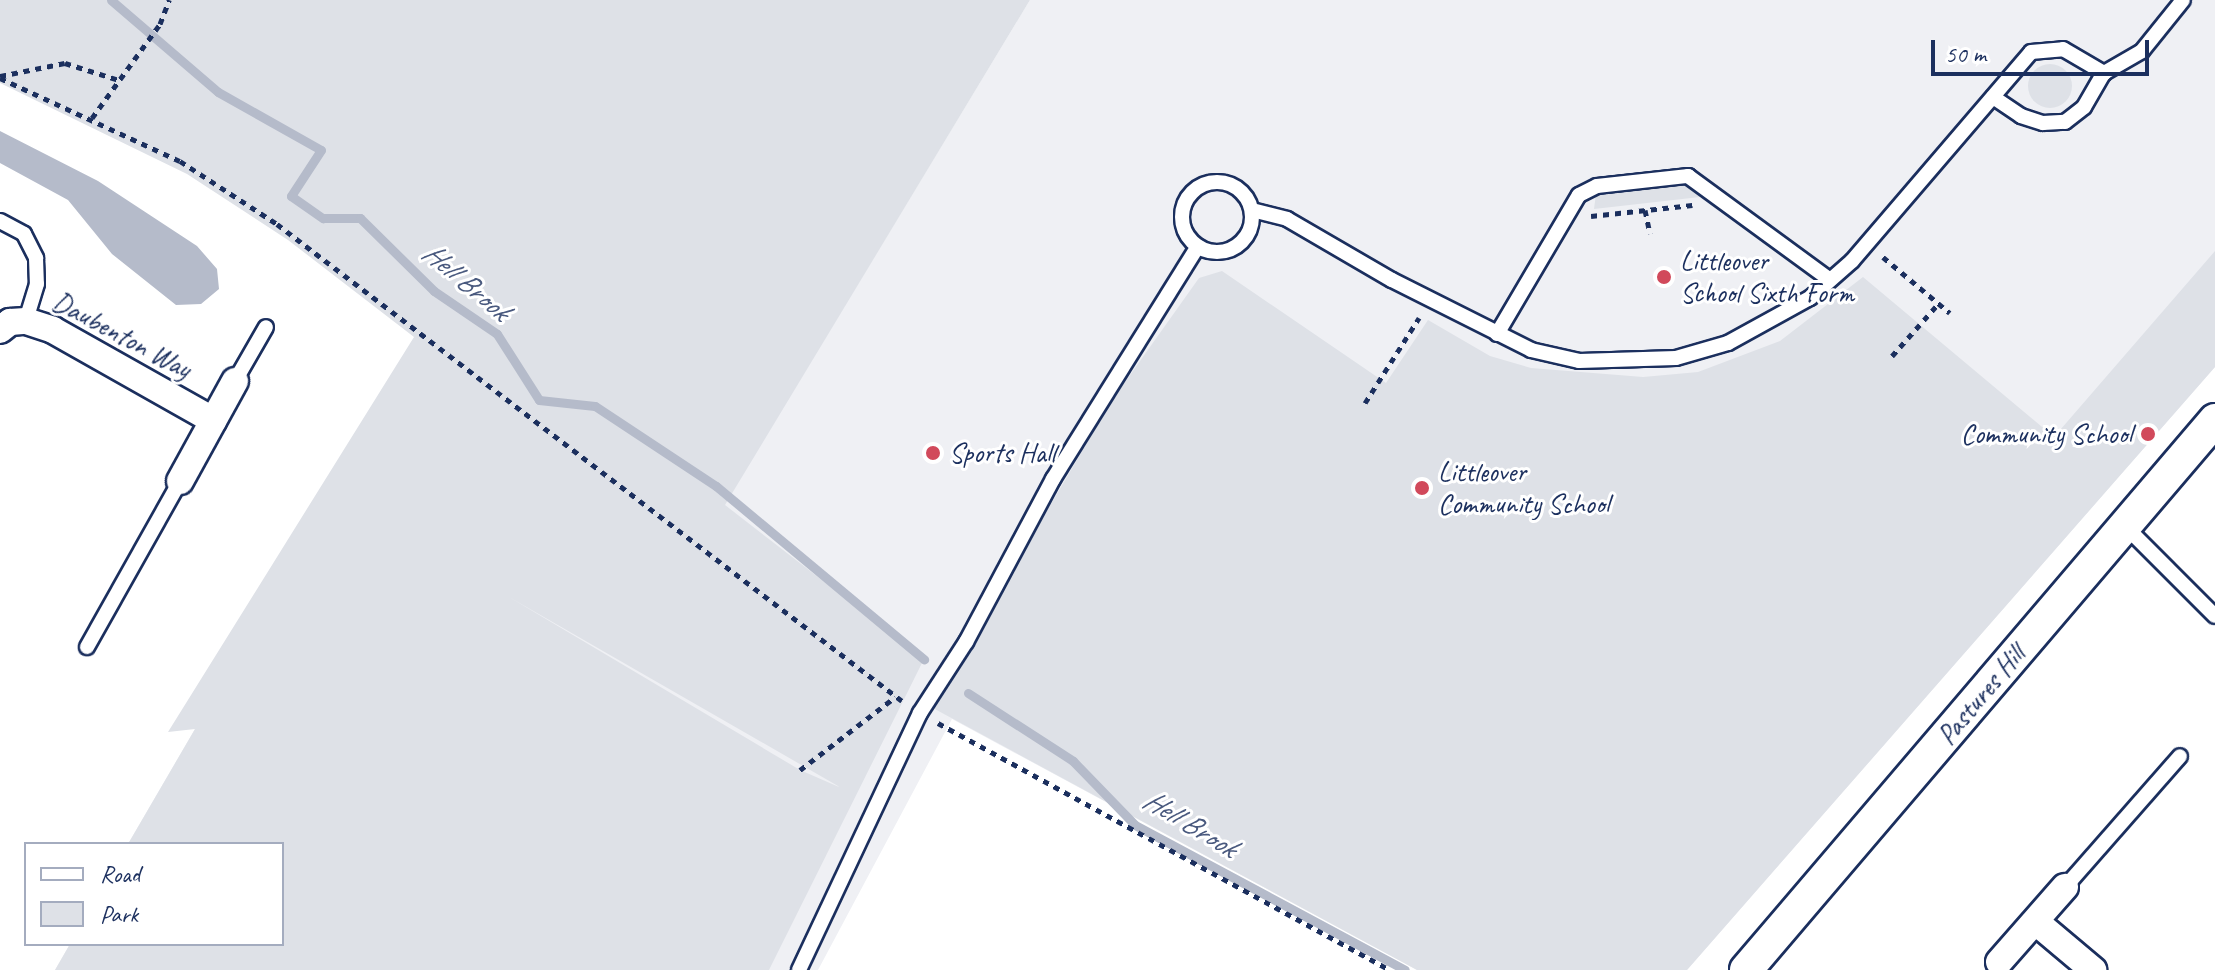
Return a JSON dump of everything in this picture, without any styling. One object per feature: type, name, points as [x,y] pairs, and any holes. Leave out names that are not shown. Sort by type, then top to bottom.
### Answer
[{"type":"street","name":"Daubenton Way","points":[[0,330],[10,322],[26,321],[53,330],[213,420]]},
{"type":"street","points":[[180,481],[235,381]]},
{"type":"street","name":"Pastures Hill","points":[[1746,970],[2125,526],[2211,432]]},
{"type":"street","points":[[1996,966],[2065,887]]},
{"type":"street","points":[[2036,922],[2093,970]]},
{"type":"lane","points":[[1993,97],[2021,116],[2065,122],[2084,107],[2104,73],[2142,51],[2183,0]]},
{"type":"lane","points":[[1252,210],[1287,219],[1430,300],[1531,350],[1579,361],[1676,358],[1775,322],[1830,280],[1993,97],[2012,68],[2031,52],[2047,48],[2063,49],[2104,73]]},
{"type":"lane","points":[[1497,334],[1579,195],[1597,186],[1688,176],[1830,280]]},
{"type":"lane","points":[[1230,184],[1247,197],[1252,210],[1252,225],[1238,245],[1211,251],[1198,246],[1182,219],[1190,194],[1200,186],[1230,184]]},
{"type":"lane","points":[[0,221],[24,234],[36,258],[37,284],[26,321]]},
{"type":"lane","points":[[799,970],[920,713],[966,642],[1053,479],[1198,246]]},
{"type":"lane","points":[[235,381],[266,327]]},
{"type":"lane","points":[[87,647],[180,481]]},
{"type":"lane","points":[[2125,526],[2215,616]]},
{"type":"lane","points":[[2065,887],[2180,756]]},
{"type":"path","points":[[92,118],[160,24],[169,0]]},
{"type":"path","points":[[0,77],[65,63],[119,80]]},
{"type":"path","points":[[0,77],[180,161],[277,224],[895,697],[1390,970]]},
{"type":"path","points":[[1640,181],[1650,233]]},
{"type":"path","points":[[1593,215],[1693,205]]},
{"type":"path","points":[[1887,261],[1950,313]]},
{"type":"path","points":[[1365,403],[1430,300]]},
{"type":"path","points":[[1892,356],[1938,304]]},
{"type":"path","points":[[800,770],[895,697]]},
{"type":"shaded area","name":"Littleover Community School","points":[[1030,0],[2215,0],[2215,367],[1687,970],[1417,970],[952,719],[818,970],[55,970],[69,946],[284,946],[284,842],[129,842],[195,729],[724,505]]},
{"type":"green space","points":[[0,0],[1030,0],[725,505],[924,659],[769,970],[55,970],[69,946],[284,946],[284,842],[129,842],[195,729],[168,732],[414,337],[288,240],[187,174],[0,83]],"holes":[[[509,597],[839,787],[800,770]]]},
{"type":"green space","points":[[2050,64],[2065,71],[2072,86],[2065,101],[2050,108],[2035,101],[2028,86],[2035,71]]},
{"type":"green space","points":[[1688,176],[1700,197],[1594,209],[1597,186]]},
{"type":"green space","points":[[2215,251],[2215,367],[1687,970],[1417,970],[931,707],[1113,399],[1199,278],[1222,271],[1386,383],[1428,320],[1490,356],[1531,368],[1643,377],[1698,372],[1780,341],[1863,277],[2054,437]]},
{"type":"water","points":[[0,131],[98,181],[197,246],[217,269],[219,289],[201,304],[176,305],[112,254],[68,200],[0,163]]},
{"type":"waterway","name":"Hell Brook","points":[[111,0],[218,92],[321,150],[291,196],[323,218],[360,218],[434,291],[497,334],[539,400],[595,406],[716,486],[924,659]]},
{"type":"waterway","name":"Hell Brook","points":[[968,693],[1073,761],[1135,825],[1405,970]]},
{"type":"place","name":"Littleover School Sixth Form","points":[[1664,277]]},
{"type":"place","name":"Community School","points":[[2148,434]]},
{"type":"place","name":"Sports Hall","points":[[933,453]]},
{"type":"place","name":"Littleover Community School","points":[[1422,488]]}]
